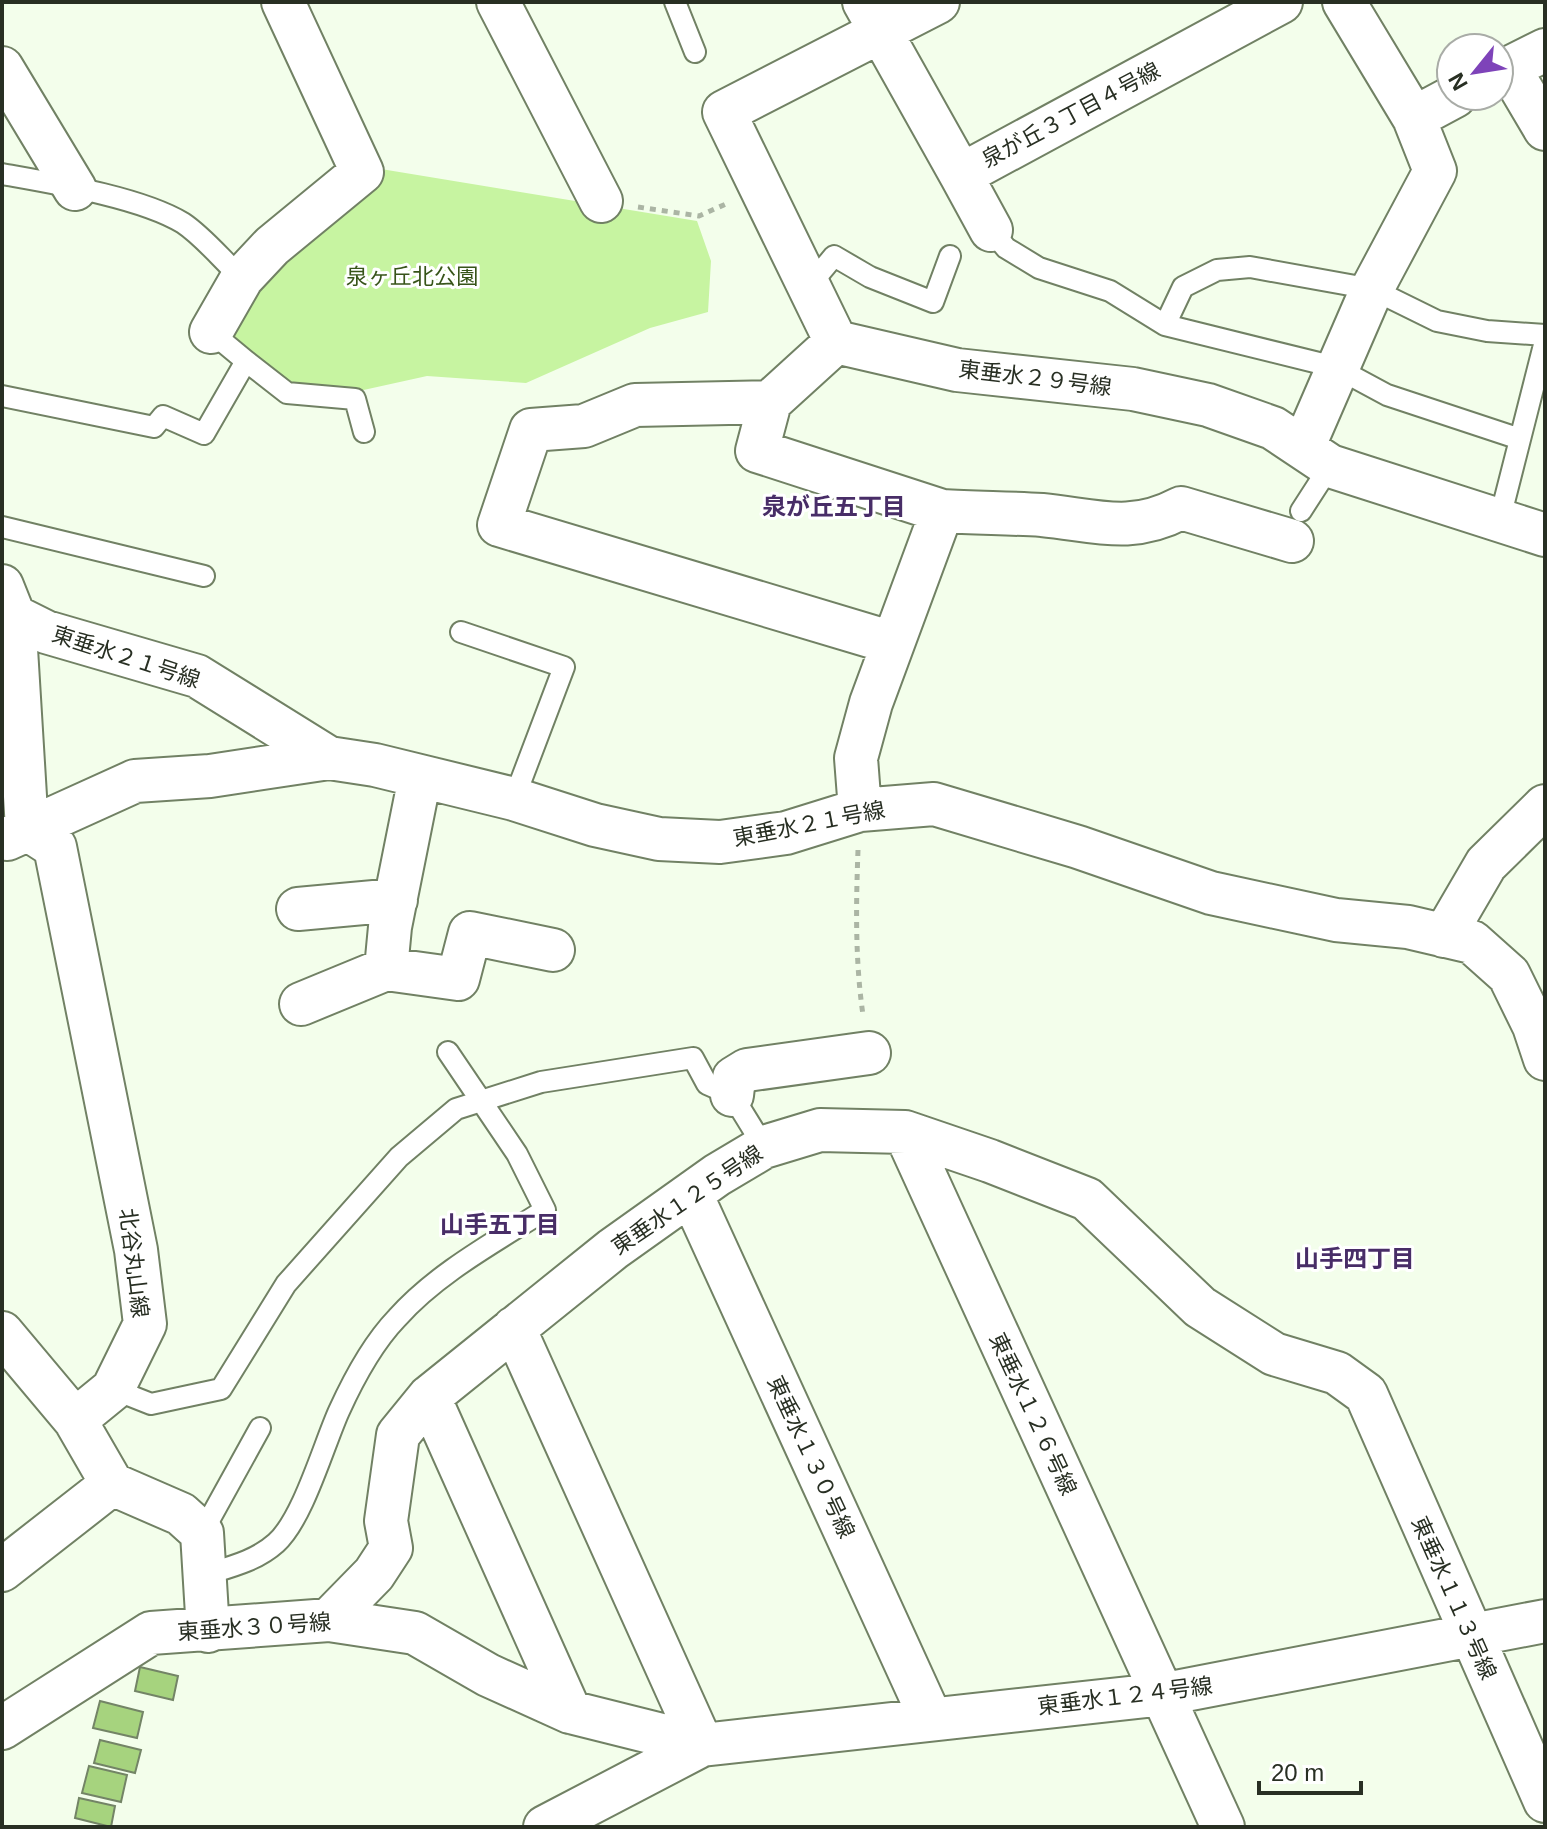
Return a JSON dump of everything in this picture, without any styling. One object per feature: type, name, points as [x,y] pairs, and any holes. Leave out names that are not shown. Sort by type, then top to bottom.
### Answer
[{"type":"street","points":[[211,332],[242,278],[272,246],[362,172],[283,2]]},
{"type":"street","points":[[498,2],[601,201]]},
{"type":"street","points":[[938,2],[873,18],[824,58],[724,112],[836,342],[770,402],[757,451],[942,511],[1044,516],[1102,526],[1155,521],[1181,508],[1297,526]]},
{"type":"street","name":"泉が丘３丁目４号線","points":[[873,18],[961,175],[1281,2]]},
{"type":"street","points":[[1317,457],[1335,367],[1372,289],[1435,171],[1414,118],[1344,2]]},
{"type":"street","points":[[1518,64],[1545,129]]},
{"type":"street","points":[[2,68],[75,189]]},
{"type":"street","points":[[1414,118],[1435,107]]},
{"type":"street","points":[[961,175],[991,230]]},
{"type":"street","name":"東垂水２９号線","points":[[836,342],[957,370],[1133,389],[1208,405],[1273,428],[1317,457],[1545,535]]},
{"type":"street","points":[[770,402],[635,405],[584,426],[531,430],[499,525],[893,643]]},
{"type":"street","points":[[860,810],[856,758],[893,643],[942,511]]},
{"type":"street","points":[[8,601],[14,835],[135,781],[210,776],[329,758]]},
{"type":"street","name":"東垂水２１号線","points":[[8,601],[46,632],[197,676],[329,758],[514,799],[595,825],[659,839],[720,842],[786,833],[860,810],[934,804],[1078,847],[1211,893],[1336,920],[1408,927],[1472,942],[1509,975],[1534,1026],[1545,1059]]},
{"type":"street","points":[[386,969],[420,777]]},
{"type":"street","points":[[1444,936],[1486,864],[1545,806]]},
{"type":"street","name":"北谷丸山線","points":[[14,835],[55,847],[136,1250],[145,1324],[113,1389],[75,1420]]},
{"type":"street","points":[[298,909],[396,900]]},
{"type":"street","points":[[301,1004],[386,969],[458,979],[470,933],[553,950]]},
{"type":"street","points":[[732,1095],[734,1078],[747,1070],[869,1053]]},
{"type":"street","name":"東垂水１２５号線","points":[[329,1620],[374,1574],[391,1548],[386,1521],[398,1435],[429,1397],[613,1249],[691,1194],[764,1147],[820,1130],[905,1132],[1087,1199],[1200,1307],[1274,1354],[1337,1373],[1366,1394]]},
{"type":"street","name":"東垂水１２６号線","points":[[905,1132],[1002,1350],[1165,1694],[1223,1827]]},
{"type":"street","name":"東垂水１３０号線","points":[[691,1194],[931,1719]]},
{"type":"street","points":[[514,1328],[702,1745],[545,1827]]},
{"type":"street","points":[[9,1356],[75,1420],[112,1484],[181,1514],[202,1533],[208,1631]]},
{"type":"street","name":"東垂水１１３号線","points":[[1366,1394],[1545,1801]]},
{"type":"street","points":[[429,1397],[570,1712]]},
{"type":"street","points":[[2,1570],[112,1484]]},
{"type":"street","name":"東垂水３０号線","points":[[2,1728],[151,1633],[329,1620],[415,1633],[488,1675],[570,1712],[702,1745]]},
{"type":"street","name":"東垂水１２４号線","points":[[702,1745],[1165,1694],[1471,1638],[1545,1621]]},
{"type":"lane","points":[[675,2],[695,52]]},
{"type":"lane","points":[[2,174],[144,207],[183,223],[242,278]]},
{"type":"lane","points":[[991,230],[1006,248],[1039,268],[1110,291],[1165,325],[1335,367],[1387,395],[1520,439]]},
{"type":"lane","points":[[808,287],[834,256],[870,277],[933,302],[950,256]]},
{"type":"lane","points":[[1165,325],[1183,287],[1217,270],[1250,267],[1372,289],[1437,321],[1545,338],[1500,518]]},
{"type":"lane","points":[[211,332],[287,393],[355,399],[364,432]]},
{"type":"lane","points":[[2,396],[154,427],[163,416],[204,434],[246,361]]},
{"type":"lane","points":[[1297,526],[1317,457]]},
{"type":"lane","points":[[2,527],[204,576]]},
{"type":"lane","points":[[461,632],[564,667],[514,799]]},
{"type":"lane","points":[[204,1575],[245,1563],[278,1541],[311,1484],[339,1412],[364,1361],[397,1317],[465,1261],[545,1210],[517,1154],[448,1052]]},
{"type":"lane","points":[[113,1389],[151,1404],[221,1389],[286,1284],[399,1157],[456,1109],[541,1082],[693,1058],[707,1084],[732,1095],[764,1147]]},
{"type":"lane","points":[[202,1533],[260,1428]]},
{"type":"path","points":[[601,201],[699,216],[761,189]]},
{"type":"path","points":[[860,810],[858,980],[869,1053]]},
{"type":"green space","name":"泉ヶ丘北公園","points":[[381,169],[697,221],[711,261],[708,312],[650,328],[526,383],[427,376],[359,391],[287,384],[226,334],[260,273]]},
{"type":"building","points":[[140,1667],[178,1676],[173,1700],[135,1691]]},
{"type":"building","points":[[100,1701],[143,1712],[137,1738],[93,1728]]},
{"type":"building","points":[[100,1740],[141,1750],[135,1773],[94,1763]]},
{"type":"building","points":[[89,1766],[127,1775],[121,1802],[82,1793]]},
{"type":"building","points":[[79,1798],[115,1806],[111,1827],[75,1818]]},
{"type":"district","name":"泉が丘五丁目","points":[[834,506]]},
{"type":"district","name":"山手五丁目","points":[[500,1224]]},
{"type":"district","name":"山手四丁目","points":[[1355,1258]]}]
